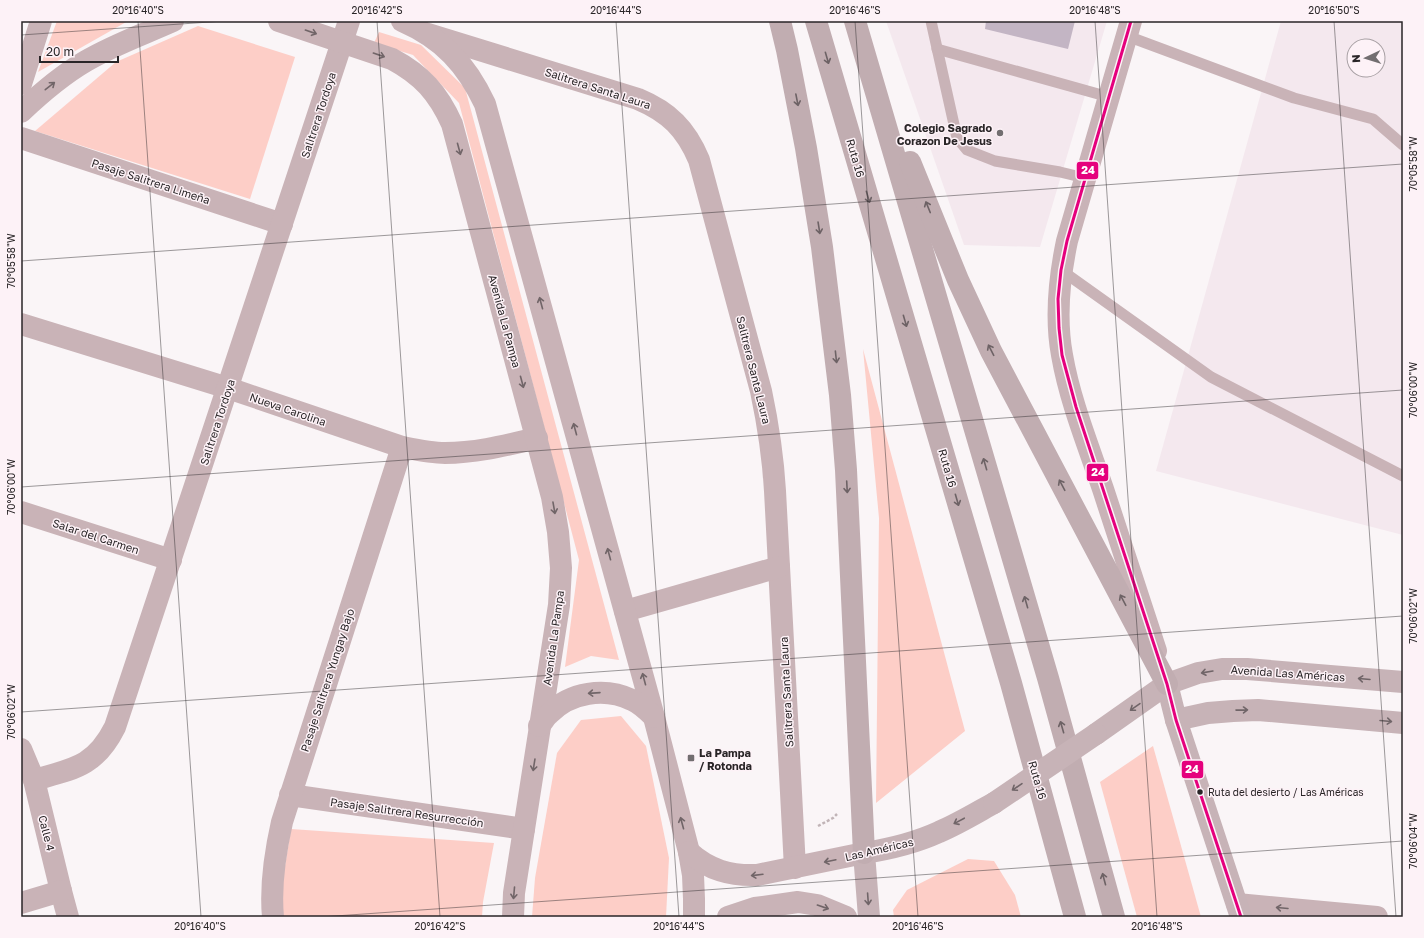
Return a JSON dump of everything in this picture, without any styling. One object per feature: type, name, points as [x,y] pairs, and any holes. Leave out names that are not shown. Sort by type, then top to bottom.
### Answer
[{"type":"highway","points":[[780,21],[806,148],[822,247],[840,395],[846,470],[864,853]]},
{"type":"highway","name":"Ruta 16","points":[[816,21],[1011,683],[1076,917]]},
{"type":"highway","points":[[858,31],[942,243],[974,316],[1167,684]]},
{"type":"highway","points":[[858,31],[1048,678],[1114,917]]},
{"type":"main road","name":"Avenida Las Américas","points":[[1096,734],[1167,684],[1198,673],[1222,669],[1247,669],[1403,682]]},
{"type":"main road","points":[[1167,684],[1176,720],[1239,910]]},
{"type":"main road","points":[[1176,720],[1208,713],[1258,710],[1403,723]]},
{"type":"main road","name":"Las Américas","points":[[864,853],[889,849],[940,832],[994,803],[1096,734]]},
{"type":"main road","points":[[864,853],[869,917]]},
{"type":"street","points":[[21,84],[42,21]]},
{"type":"street","points":[[21,112],[47,88],[86,61],[111,48],[173,21]]},
{"type":"street","name":"Avenida La Pampa","points":[[279,21],[392,59],[408,68],[421,78],[434,91],[444,106],[452,124],[537,438],[552,497],[558,532],[561,568],[559,605],[514,893],[513,917]]},
{"type":"street","name":"Salitrera Tordoya","points":[[34,780],[79,766],[89,760],[98,753],[108,741],[116,727],[349,21]]},
{"type":"street","points":[[415,26],[442,44],[455,56],[477,87],[485,104],[625,610],[690,852],[694,883],[694,917]]},
{"type":"street","name":"Salitrera Santa Laura","points":[[415,26],[638,99],[663,112],[674,120],[693,146],[699,160],[767,416],[773,466],[793,836],[799,909]]},
{"type":"street","points":[[1129,29],[1067,241],[1061,270],[1058,299],[1059,328],[1062,355],[1076,407],[1167,684]]},
{"type":"street","name":"Pasaje Salitrera Limeña","points":[[21,138],[282,224]]},
{"type":"street","name":"Nueva Carolina","points":[[21,324],[228,388],[402,447],[444,453],[465,452],[537,438]]},
{"type":"street","name":"Pasaje Salitrera Yungay Bajo","points":[[273,917],[272,877],[282,822],[402,447]]},
{"type":"street","name":"Salar del Carmen","points":[[21,512],[171,560]]},
{"type":"street","points":[[625,610],[779,567]]},
{"type":"street","points":[[540,726],[549,714],[562,704],[576,697],[591,693],[619,695],[644,707],[654,717]]},
{"type":"street","name":"Calle 4","points":[[21,749],[34,780],[68,917]]},
{"type":"street","name":"Pasaje Salitrera Resurrección","points":[[290,795],[524,829]]},
{"type":"street","name":"Las Américas","points":[[690,852],[709,867],[732,875],[757,876],[864,853]]},
{"type":"street","points":[[21,903],[61,891]]},
{"type":"street","points":[[728,917],[754,908],[799,909],[817,905],[846,917]]},
{"type":"street","points":[[1239,910],[1377,917]]},
{"type":"lane","points":[[931,21],[957,138],[967,150],[995,161],[1060,172],[1085,178]]},
{"type":"lane","points":[[1129,29],[1294,98],[1373,119],[1403,145]]},
{"type":"lane","points":[[937,49],[1109,97]]},
{"type":"lane","points":[[1061,270],[1211,377],[1403,476]]},
{"type":"path","points":[[793,836],[833,818],[840,807],[839,800],[862,799]]},
{"type":"shaded area","points":[[57,21],[128,21],[38,72]]},
{"type":"shaded area","name":"Colegio Sagrado Corazon De Jesus","points":[[886,21],[1107,21],[1040,247],[964,245]]},
{"type":"shaded area","points":[[1281,21],[1403,21],[1403,535],[1156,471]]},
{"type":"shaded area","points":[[198,26],[295,57],[250,199],[35,131],[116,62]]},
{"type":"shaded area","points":[[379,32],[421,45],[465,88],[619,660],[591,656],[565,667],[579,560],[459,103],[413,55],[374,43]]},
{"type":"shaded area","points":[[863,349],[965,731],[876,803],[879,518]]},
{"type":"shaded area","points":[[621,716],[646,746],[669,858],[666,917],[532,917],[535,878],[557,753],[581,720]]},
{"type":"shaded area","points":[[1153,746],[1201,917],[1137,917],[1100,782]]},
{"type":"shaded area","points":[[291,829],[494,843],[483,902],[482,917],[279,917],[278,909]]},
{"type":"shaded area","points":[[968,859],[994,861],[1015,895],[1021,917],[894,917],[893,910],[907,890]]},
{"type":"building","points":[[986,21],[1075,21],[1068,49],[985,29]]},
{"type":"transit line","name":"24","points":[[1131,21],[1067,241],[1061,270],[1058,299],[1062,355],[1076,407],[1167,684],[1176,720],[1241,917]]},
{"type":"place","name":"Colegio Sagrado Corazon De Jesus","points":[[1000,133]]},
{"type":"place","name":"La Pampa / Rotonda","points":[[691,758]]},
{"type":"place","name":"Ruta del desierto / Las Américas","points":[[1200,792]]}]
